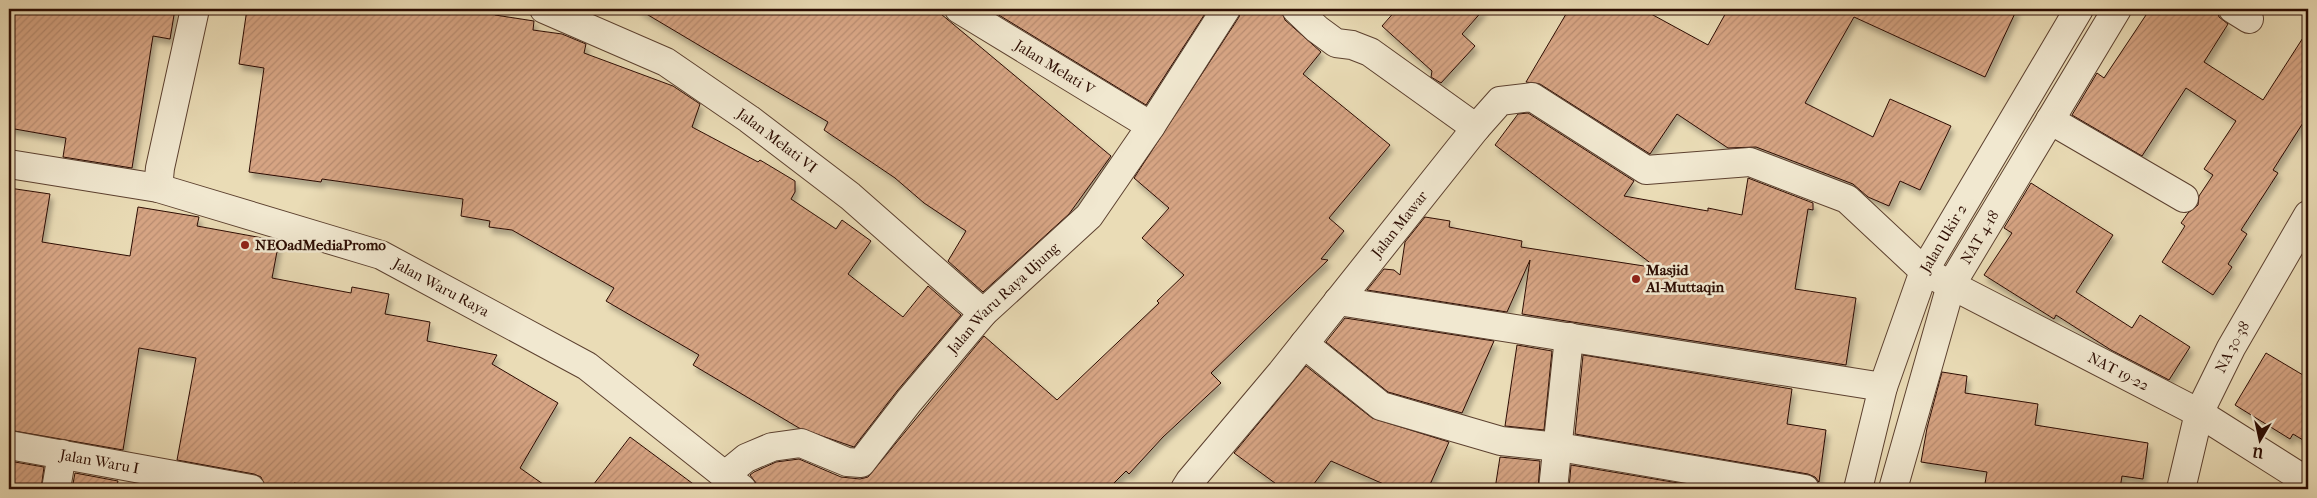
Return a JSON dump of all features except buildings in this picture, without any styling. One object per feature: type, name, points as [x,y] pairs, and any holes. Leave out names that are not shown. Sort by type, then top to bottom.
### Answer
[{"type":"street","points":[[158,188],[160,168],[195,9]]},
{"type":"street","name":"Jalan Melati VI","points":[[544,9],[666,62],[749,118],[850,196],[983,313]]},
{"type":"street","name":"Jalan Melati V","points":[[959,9],[1151,126]]},
{"type":"street","name":"Jalan Waru Raya Ujung","points":[[733,482],[746,458],[772,447],[801,443],[847,462],[861,463],[909,400],[983,313],[1088,216],[1151,126],[1226,9]]},
{"type":"street","points":[[1296,9],[1336,43],[1352,45],[1370,52],[1476,128]]},
{"type":"street","name":"Jalan Ukir 2","points":[[1858,489],[1883,387],[1924,271],[2079,9]]},
{"type":"street","name":"NAT 4-18","points":[[1893,489],[1951,285],[2117,9]]},
{"type":"street","name":"Jalan Mawar","points":[[1185,489],[1190,480],[1304,344],[1476,128],[1500,101],[1532,97],[1646,170],[1750,162],[1847,198],[1924,271]]},
{"type":"street","points":[[2050,120],[2184,198]]},
{"type":"street","name":"Jalan Waru Raya","points":[[9,164],[158,188],[382,255],[588,366],[733,482]]},
{"type":"street","name":"NA 30-38","points":[[2181,489],[2199,413],[2231,348],[2308,215]]},
{"type":"street","name":"NAT 19-22","points":[[1924,271],[2199,413],[2308,482]]},
{"type":"street","points":[[1338,301],[1883,387]]},
{"type":"street","points":[[1553,489],[1559,447],[1569,337]]},
{"type":"street","points":[[1304,344],[1381,406],[1501,441],[1559,447],[1806,489]]},
{"type":"street","name":"Jalan Waru I","points":[[9,446],[251,489]]},
{"type":"street","points":[[56,489],[62,454]]},
{"type":"place","name":"NEOadMediaPromo","points":[[245,245]]},
{"type":"place","name":"Masjid Al-Muttaqin","points":[[1636,279]]}]
